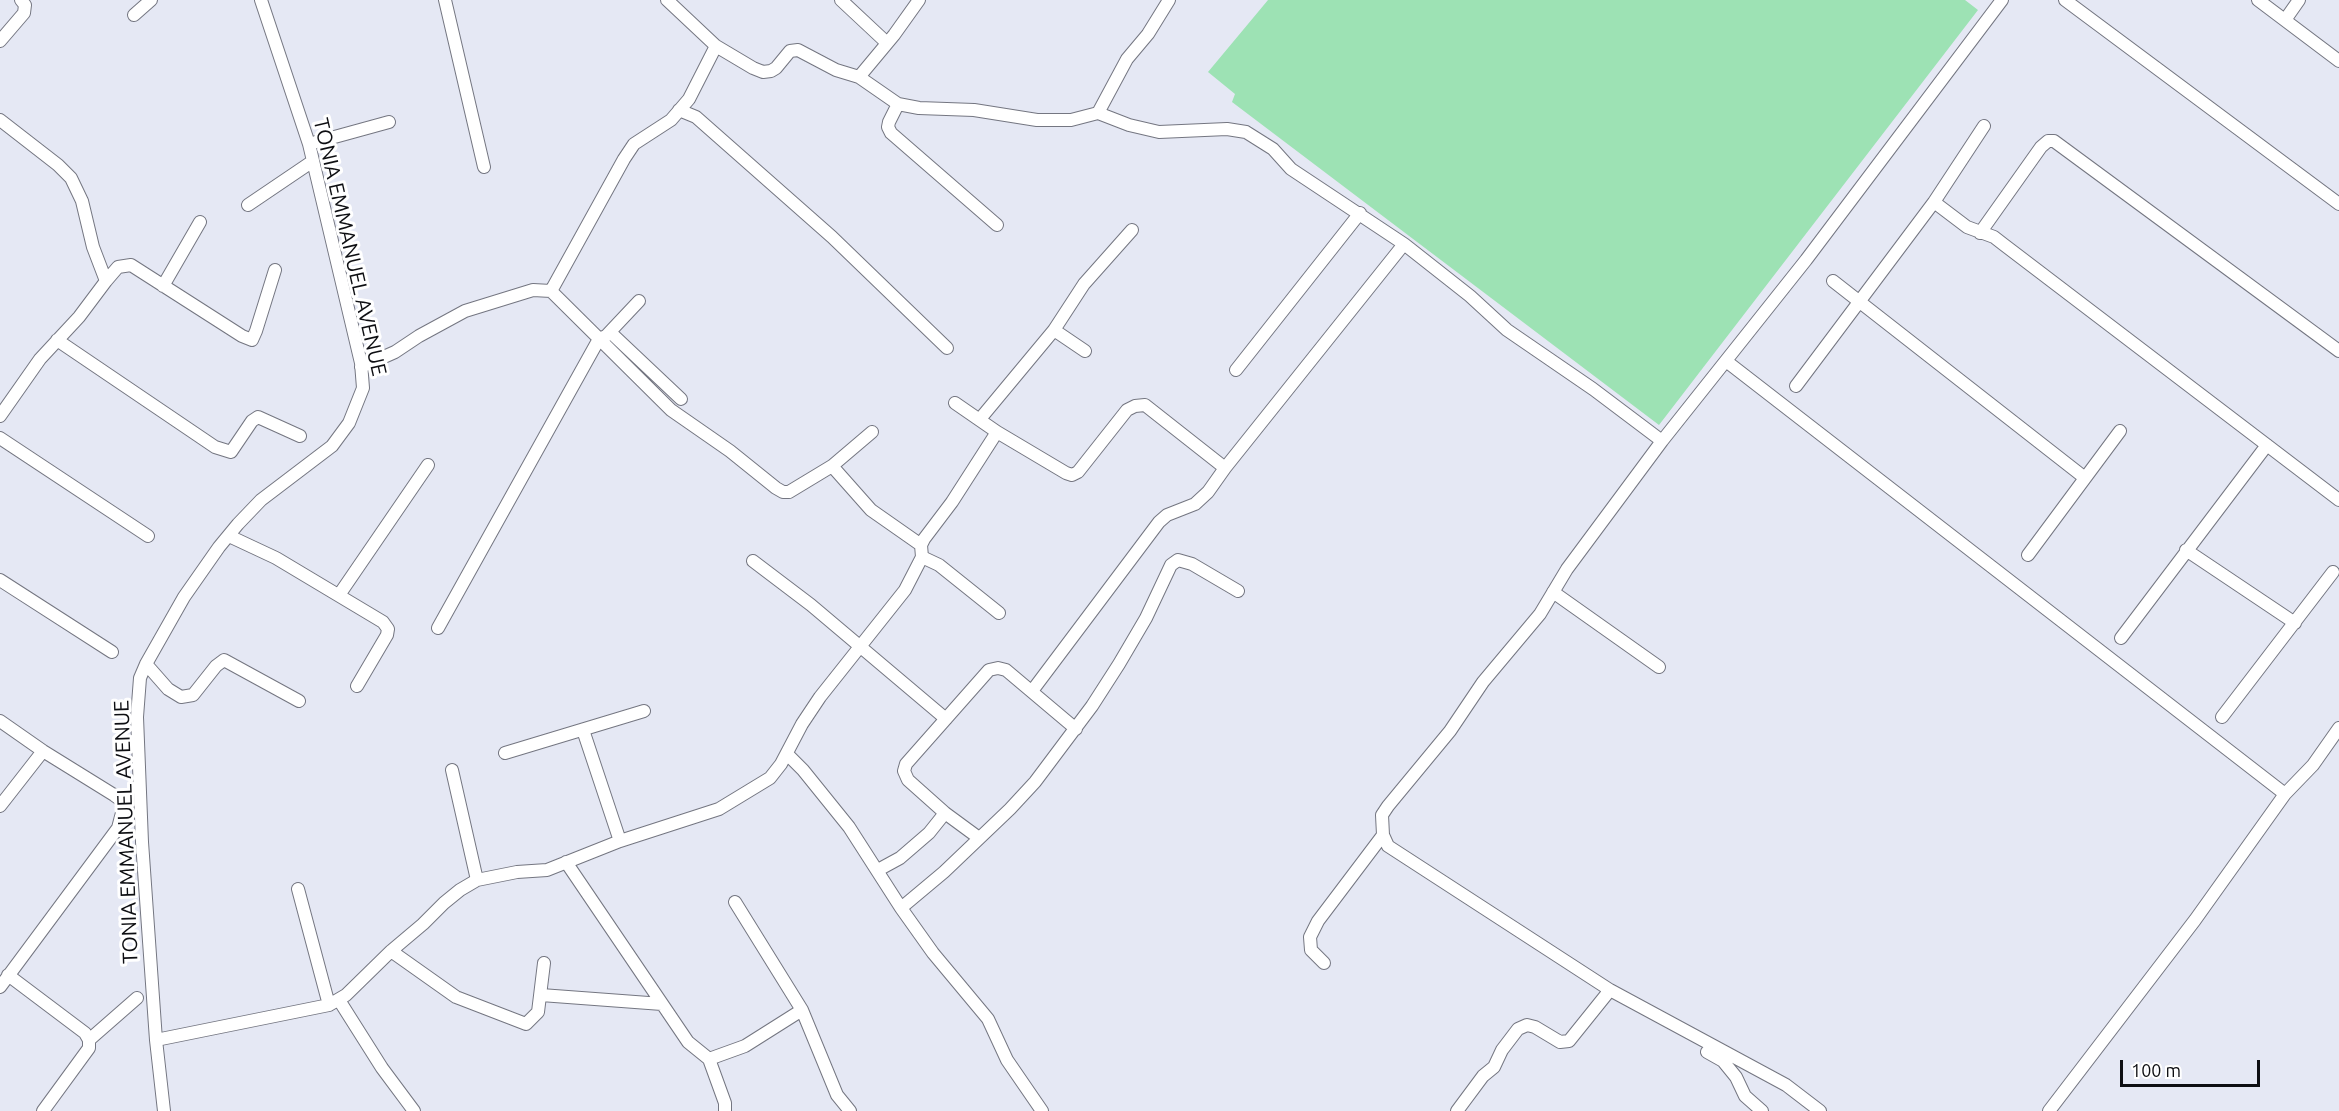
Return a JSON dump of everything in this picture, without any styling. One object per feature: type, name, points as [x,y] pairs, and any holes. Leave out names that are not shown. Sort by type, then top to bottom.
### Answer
[{"type":"street","points":[[0,41],[24,12],[25,5],[21,0]]},
{"type":"street","points":[[134,15],[151,0]]},
{"type":"street","name":"TONIA EMMANUEL AVENUE","points":[[164,1111],[156,1040],[142,842],[137,717],[140,678],[184,597],[229,536],[261,500],[332,446],[349,423],[363,388],[362,367],[314,162],[261,0]]},
{"type":"street","points":[[445,0],[484,167]]},
{"type":"street","points":[[667,0],[716,46],[763,72],[776,68],[790,51],[798,50],[836,70],[859,77],[898,104],[919,108],[974,110],[1037,120],[1071,120],[1098,113],[1130,125],[1159,132],[1227,129],[1246,132],[1273,149],[1291,169],[1404,244],[1470,296],[1507,330],[1550,358],[1662,441]]},
{"type":"street","points":[[841,0],[888,44]]},
{"type":"street","points":[[859,77],[888,44],[919,0]]},
{"type":"street","points":[[1098,113],[1123,67],[1148,34],[1169,0]]},
{"type":"street","points":[[1820,1111],[1786,1085],[1610,990],[1388,846],[1383,834],[1382,815],[1450,731],[1475,693],[1540,614],[1567,569],[1662,441],[1806,260],[2002,0]]},
{"type":"street","points":[[2065,0],[2339,204]]},
{"type":"street","points":[[2258,0],[2339,61]]},
{"type":"street","points":[[2284,20],[2299,0]]},
{"type":"street","points":[[551,291],[630,149],[671,120],[679,111],[689,99],[716,46]]},
{"type":"street","points":[[898,104],[889,122],[888,127],[891,133],[997,225]]},
{"type":"street","points":[[679,111],[696,117],[832,237],[947,348]]},
{"type":"street","points":[[0,120],[58,165],[71,178],[82,201],[93,247],[106,281]]},
{"type":"street","points":[[309,144],[389,122]]},
{"type":"street","points":[[1796,386],[1934,202],[1984,126]]},
{"type":"street","points":[[1980,233],[2041,147],[2048,141],[2054,141],[2339,351]]},
{"type":"street","points":[[248,205],[314,162]]},
{"type":"street","points":[[1934,202],[1967,227],[1994,237],[2339,500]]},
{"type":"street","points":[[1236,370],[1360,213]]},
{"type":"street","points":[[163,286],[200,222]]},
{"type":"street","points":[[980,419],[1054,330],[1084,284],[1132,230]]},
{"type":"street","points":[[1032,691],[1159,522],[1167,514],[1186,508],[1203,498],[1404,244]]},
{"type":"street","points":[[0,416],[40,359],[79,317],[118,267],[131,265],[242,336],[252,339],[275,270]]},
{"type":"street","points":[[1833,281],[2085,478]]},
{"type":"street","points":[[362,367],[395,352],[465,311],[533,290],[551,291],[681,399]]},
{"type":"street","points":[[438,628],[605,335],[639,301]]},
{"type":"street","points":[[1054,330],[1085,351]]},
{"type":"street","points":[[605,335],[671,410],[783,492],[789,492],[832,466],[872,432]]},
{"type":"street","points":[[57,340],[215,447],[231,452],[252,421],[258,417],[300,435]]},
{"type":"street","points":[[1726,361],[2285,794]]},
{"type":"street","points":[[955,404],[997,432],[1072,475],[1078,472],[1127,410],[1145,405],[1225,468]]},
{"type":"street","points":[[2028,555],[2120,431]]},
{"type":"street","points":[[156,1040],[334,1002],[346,995],[444,903],[477,880],[517,872],[547,870],[620,840],[719,809],[734,802],[770,777],[787,754],[820,696],[905,590],[922,551],[997,432]]},
{"type":"street","points":[[0,438],[148,537]]},
{"type":"street","points":[[2121,638],[2267,445]]},
{"type":"street","points":[[339,596],[428,465]]},
{"type":"street","points":[[832,466],[871,510],[999,613]]},
{"type":"street","points":[[229,536],[276,558],[383,622],[388,629],[387,635],[357,686]]},
{"type":"street","points":[[2186,550],[2295,623]]},
{"type":"street","points":[[901,908],[944,872],[1035,782],[1092,706],[1146,618],[1171,565],[1178,560],[1192,564],[1238,591]]},
{"type":"street","points":[[753,561],[811,605],[946,719]]},
{"type":"street","points":[[2222,717],[2333,572]]},
{"type":"street","points":[[0,580],[112,652]]},
{"type":"street","points":[[1553,592],[1659,667]]},
{"type":"street","points":[[146,664],[168,689],[181,697],[193,695],[216,666],[224,660],[299,701]]},
{"type":"street","points":[[980,838],[945,813],[908,780],[904,771],[906,764],[989,670],[998,668],[1006,670],[1076,729]]},
{"type":"street","points":[[505,753],[644,711]]},
{"type":"street","points":[[0,721],[114,795],[121,800],[123,808],[118,828],[0,987]]},
{"type":"street","points":[[2049,1111],[2195,920],[2285,794],[2313,765],[2339,728]]},
{"type":"street","points":[[584,730],[620,840]]},
{"type":"street","points":[[0,806],[43,751]]},
{"type":"street","points":[[787,754],[803,770],[849,827],[901,908],[959,986],[975,1001],[988,1019],[1007,1060],[1042,1111]]},
{"type":"street","points":[[452,770],[477,880]]},
{"type":"street","points":[[878,870],[900,858],[929,833],[945,813]]},
{"type":"street","points":[[1324,963],[1311,950],[1310,937],[1318,921],[1383,834]]},
{"type":"street","points":[[566,862],[688,1042],[709,1059],[725,1103],[725,1111]]},
{"type":"street","points":[[298,889],[334,1002],[414,1111]]},
{"type":"street","points":[[735,902],[802,1010],[837,1095],[850,1111]]},
{"type":"street","points":[[392,951],[456,997],[526,1024],[532,1021],[538,1012],[544,963]]},
{"type":"street","points":[[8,975],[85,1033],[89,1040],[89,1047],[43,1111]]},
{"type":"street","points":[[1457,1111],[1484,1076],[1494,1067],[1502,1050],[1518,1029],[1527,1025],[1535,1027],[1560,1042],[1569,1041],[1610,990]]},
{"type":"street","points":[[541,995],[662,1004]]},
{"type":"street","points":[[89,1040],[137,998]]},
{"type":"street","points":[[709,1059],[745,1046],[802,1010]]},
{"type":"street","points":[[1667,1022],[1689,1041],[1723,1061],[1736,1077],[1745,1096],[1762,1111]]},
{"type":"green space","points":[[1268,0],[1965,0],[1978,10],[1659,425],[1232,102],[1235,94],[1208,72]]}]
